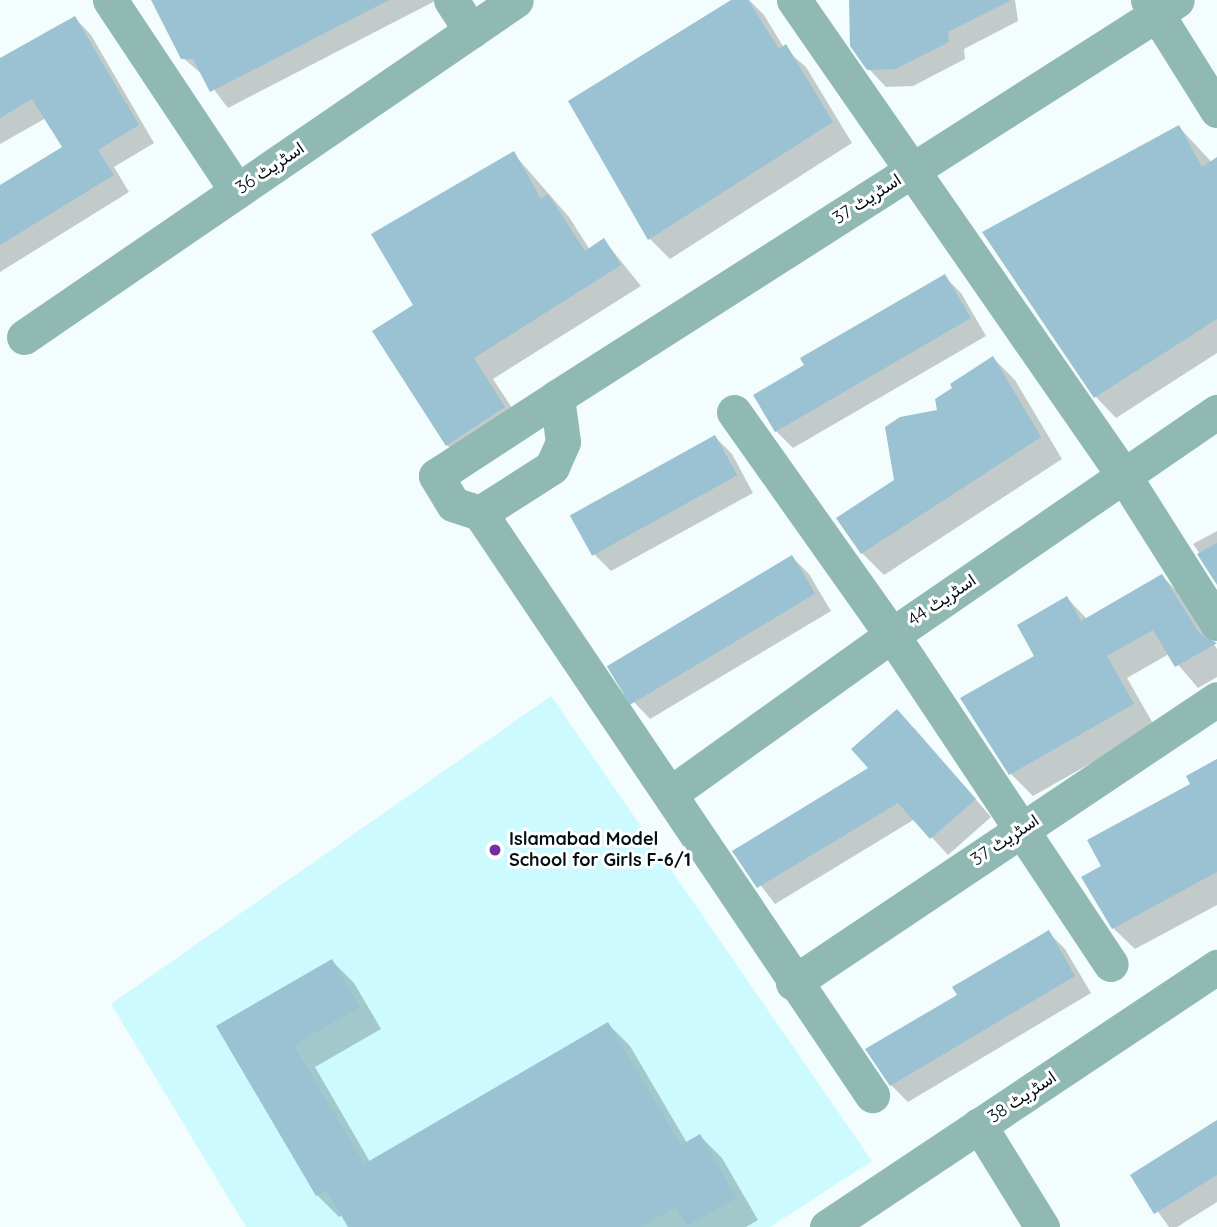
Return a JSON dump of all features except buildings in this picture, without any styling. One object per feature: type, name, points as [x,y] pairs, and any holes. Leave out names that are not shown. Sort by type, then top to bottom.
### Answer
[{"type":"street","points":[[110,0],[237,191]]},
{"type":"street","points":[[451,0],[471,31]]},
{"type":"street","name":"اسٹریٹ 36","points":[[24,337],[516,0]]},
{"type":"street","points":[[793,0],[1125,476],[1217,623]]},
{"type":"street","points":[[1160,5],[1217,110]]},
{"type":"street","name":"اسٹریٹ 37","points":[[480,513],[453,504],[436,475],[911,171],[1160,5]]},
{"type":"street","points":[[557,397],[563,442],[552,467],[480,513],[671,793],[793,983],[872,1095]]},
{"type":"street","points":[[734,412],[892,635],[1111,964]]},
{"type":"street","name":"اسٹریٹ 44","points":[[671,793],[892,635],[1217,412]]},
{"type":"street","name":"اسٹریٹ 37","points":[[793,983],[1217,699]]},
{"type":"street","name":"اسٹریٹ 38","points":[[827,1227],[1217,967]]},
{"type":"street","points":[[979,1125],[1042,1227]]},
{"type":"shaded area","name":"Islamabad Model School for Girls F-6/1","points":[[551,696],[872,1161],[770,1227],[246,1227],[111,1004]]},
{"type":"place","name":"Islamabad Model School for Girls F-6/1","points":[[495,850]]}]
